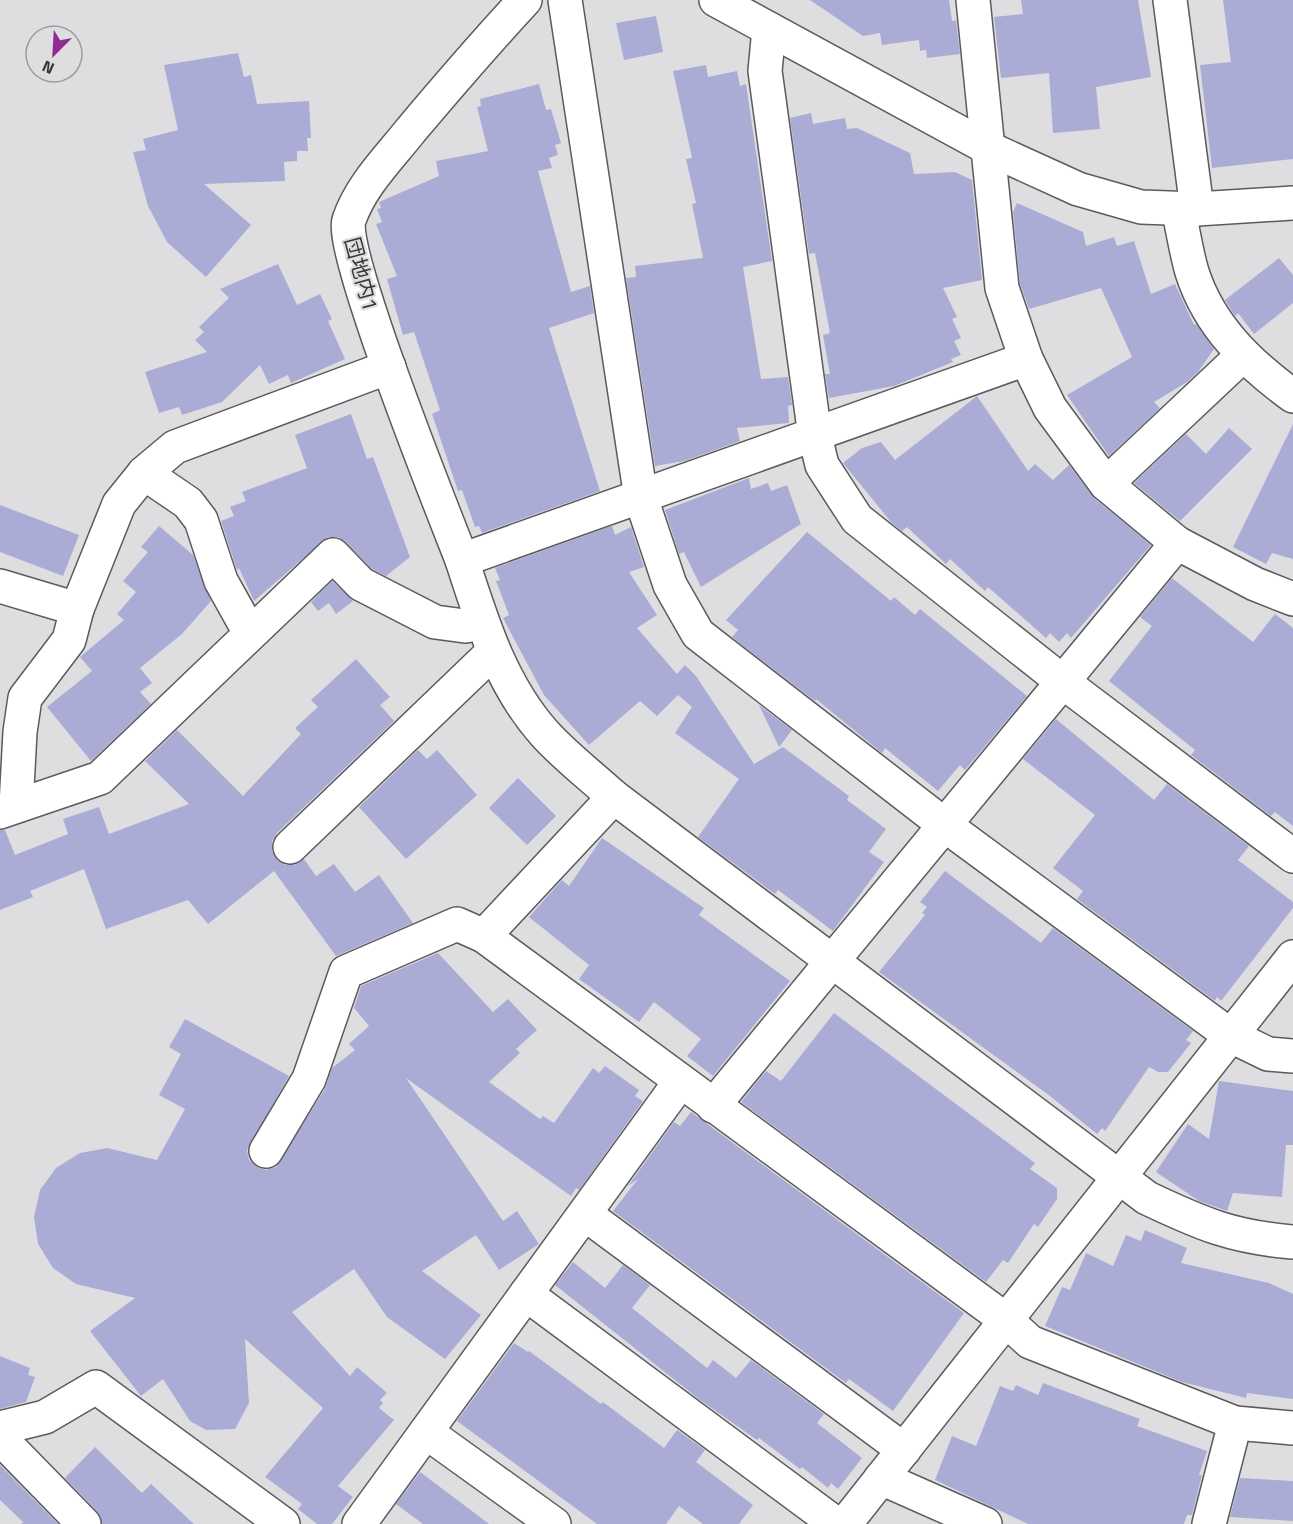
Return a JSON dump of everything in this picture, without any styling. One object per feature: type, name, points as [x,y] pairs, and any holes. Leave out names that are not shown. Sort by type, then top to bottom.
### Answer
[{"type":"street","name":"団地内1","points":[[525,0],[473,56],[370,180],[348,222],[351,252],[389,367],[462,560],[488,637],[518,696],[545,734],[614,797],[1147,1198],[1208,1227],[1253,1239],[1293,1242]]},
{"type":"street","points":[[565,0],[641,498],[670,585],[698,634],[946,826],[1231,1036],[1268,1054],[1293,1056]]},
{"type":"street","points":[[716,0],[990,149],[1078,189],[1142,207],[1188,209],[1293,203]]},
{"type":"street","points":[[973,0],[990,149],[1002,288],[1026,360],[1050,408],[1106,484],[1177,543],[1255,584],[1293,598]]},
{"type":"street","points":[[1170,0],[1192,273],[1211,314],[1242,356],[1293,396]]},
{"type":"street","points":[[769,29],[765,71],[815,436],[822,465],[857,519],[1063,682],[1293,856]]},
{"type":"street","points":[[1106,484],[1242,356]]},
{"type":"street","points":[[462,560],[1026,360]]},
{"type":"street","points":[[290,847],[488,637],[465,626],[435,622],[361,584],[333,555],[100,778],[8,809],[26,698],[69,640],[77,609],[119,504],[144,473],[175,447],[389,367]]},
{"type":"street","points":[[144,473],[188,503],[201,520],[221,581],[250,633]]},
{"type":"street","points":[[713,1106],[1177,543]]},
{"type":"street","points":[[0,586],[77,609]]},
{"type":"street","points":[[484,936],[614,797]]},
{"type":"street","points":[[266,1151],[309,1079],[346,972],[457,924],[484,936],[1006,1320],[1030,1342],[1235,1423],[1293,1428]]},
{"type":"street","points":[[844,1524],[1293,957]]},
{"type":"street","points":[[359,1524],[680,1082]]},
{"type":"street","points":[[585,1214],[904,1450]]},
{"type":"street","points":[[526,1294],[837,1524]]},
{"type":"street","points":[[0,1428],[45,1417],[96,1388],[283,1524]]},
{"type":"street","points":[[1209,1524],[1235,1423]]},
{"type":"street","points":[[426,1432],[554,1524]]},
{"type":"street","points":[[0,1438],[84,1524]]},
{"type":"street","points":[[881,1478],[985,1524]]},
{"type":"building","points":[[810,0],[949,0],[952,21],[956,20],[960,54],[927,58],[926,50],[920,51],[919,40],[882,45],[880,33],[863,36]]},
{"type":"building","points":[[1021,0],[1138,0],[1151,77],[1096,87],[1100,129],[1053,133],[1049,73],[1001,78],[994,17],[1023,14]]},
{"type":"building","points":[[1223,0],[1293,0],[1293,159],[1212,168],[1200,65],[1231,62]]},
{"type":"building","points":[[656,16],[663,52],[624,60],[616,23]]},
{"type":"building","points":[[238,53],[244,77],[251,75],[257,104],[309,101],[311,138],[307,138],[308,151],[297,151],[297,161],[284,162],[285,181],[204,184],[251,225],[206,277],[167,242],[148,206],[133,152],[146,150],[143,139],[178,130],[164,65]]},
{"type":"building","points":[[706,65],[708,77],[737,71],[740,86],[746,84],[772,261],[743,267],[761,379],[788,377],[792,405],[788,406],[789,423],[737,428],[740,441],[684,461],[655,466],[626,278],[636,277],[635,266],[703,258],[692,204],[696,203],[686,159],[692,158],[673,71]]},
{"type":"building","points":[[539,84],[546,110],[551,109],[561,143],[555,145],[558,155],[549,158],[552,168],[538,171],[571,292],[590,286],[594,313],[549,328],[600,491],[482,533],[479,526],[475,527],[462,490],[458,491],[432,414],[440,410],[414,332],[403,335],[387,279],[397,276],[376,224],[382,222],[377,209],[381,208],[379,202],[439,176],[436,161],[488,151],[477,107],[481,106],[480,99]]},
{"type":"building","points":[[811,113],[813,124],[845,118],[847,129],[857,128],[910,153],[914,174],[955,172],[972,180],[982,280],[943,288],[957,317],[952,319],[961,338],[954,341],[961,355],[951,359],[953,362],[894,386],[829,398],[825,374],[830,374],[823,335],[830,333],[815,253],[809,254],[790,118]]},
{"type":"building","points":[[1017,203],[1083,232],[1086,246],[1114,237],[1117,246],[1134,241],[1151,294],[1175,284],[1194,325],[1196,324],[1214,349],[1198,372],[1187,382],[1154,402],[1160,408],[1109,456],[1067,395],[1132,357],[1101,288],[1029,309],[1020,284],[1013,212]]},
{"type":"building","points":[[1279,258],[1293,275],[1293,303],[1254,334],[1238,313],[1235,316],[1225,300]]},
{"type":"building","points":[[278,264],[297,305],[320,294],[332,319],[328,321],[345,359],[291,383],[288,375],[269,384],[260,365],[222,402],[182,415],[179,407],[159,413],[145,372],[207,352],[195,340],[204,332],[199,327],[229,298],[220,289]]},
{"type":"building","points":[[977,396],[1028,471],[1035,464],[1053,480],[1069,465],[1094,498],[1151,545],[1071,638],[1067,633],[1059,642],[1050,633],[1046,638],[988,587],[985,591],[950,559],[946,564],[907,527],[902,531],[891,522],[843,463],[862,448],[881,442],[895,460]]},
{"type":"building","points":[[351,414],[367,459],[373,457],[410,557],[386,576],[372,569],[346,542],[338,537],[328,537],[254,601],[239,568],[237,570],[221,521],[234,516],[230,507],[246,501],[242,492],[307,468],[295,435]]},
{"type":"building","points":[[1293,424],[1293,559],[1272,553],[1266,564],[1233,547]]},
{"type":"building","points":[[1229,428],[1252,449],[1180,521],[1134,483],[1186,434],[1206,454]]},
{"type":"building","points":[[749,478],[751,489],[768,483],[771,491],[787,485],[801,524],[701,587],[684,552],[679,554],[665,510]]},
{"type":"building","points":[[0,505],[79,535],[63,576],[0,552]]},
{"type":"building","points":[[159,526],[193,555],[211,601],[182,634],[140,668],[152,683],[140,692],[151,704],[91,761],[47,707],[92,671],[80,657],[124,620],[117,614],[136,592],[123,581],[148,552],[141,547]]},
{"type":"building","points":[[612,526],[615,535],[631,527],[644,567],[629,572],[657,615],[637,628],[677,674],[685,665],[696,676],[754,764],[783,747],[849,796],[847,800],[886,829],[869,852],[884,862],[833,931],[778,890],[775,894],[698,837],[739,779],[675,733],[692,707],[678,695],[657,716],[640,701],[589,745],[544,695],[503,618],[509,615],[496,581],[500,580],[495,568]]},
{"type":"building","points":[[807,532],[891,601],[894,597],[915,615],[920,609],[1027,696],[965,770],[960,765],[938,791],[885,748],[882,753],[816,699],[815,701],[732,637],[738,630],[726,620]]},
{"type":"building","points":[[1172,578],[1253,642],[1275,614],[1293,628],[1293,826],[1275,812],[1271,816],[1191,755],[1195,750],[1109,681],[1152,626],[1140,617]]},
{"type":"building","points":[[332,581],[353,601],[336,614],[329,603],[318,611],[311,602]]},
{"type":"building","points":[[356,659],[390,697],[380,705],[394,721],[277,833],[272,841],[272,851],[277,860],[285,865],[295,865],[304,859],[316,876],[334,864],[355,892],[379,875],[413,923],[336,956],[274,871],[208,924],[188,900],[106,929],[84,869],[30,891],[33,897],[0,910],[0,830],[5,830],[15,855],[68,834],[63,819],[99,807],[109,834],[189,804],[145,761],[177,730],[243,796],[301,734],[295,728],[318,707],[311,700]]},
{"type":"building","points":[[759,705],[792,730],[779,747]]},
{"type":"building","points":[[1056,719],[1154,800],[1167,784],[1249,846],[1238,860],[1293,902],[1293,908],[1221,1001],[1217,997],[1215,1001],[1077,899],[1083,891],[1053,868],[1095,815],[1023,759]]},
{"type":"building","points":[[418,750],[427,759],[437,750],[477,795],[406,859],[359,807]]},
{"type":"building","points":[[518,778],[556,816],[527,845],[489,808]]},
{"type":"building","points":[[602,838],[704,908],[699,915],[790,981],[713,1076],[687,1056],[701,1039],[654,1002],[639,1022],[579,979],[589,965],[529,917],[562,880],[569,886]]},
{"type":"building","points":[[945,871],[1041,943],[1053,928],[1193,1031],[1186,1040],[1191,1043],[1168,1072],[1158,1072],[1149,1067],[1105,1131],[1102,1128],[1097,1134],[1050,1096],[879,972],[925,915],[922,913],[927,907],[920,902]]},
{"type":"building","points":[[438,953],[493,1012],[508,999],[537,1030],[516,1049],[520,1053],[489,1082],[540,1119],[543,1116],[554,1123],[593,1068],[599,1073],[605,1066],[639,1090],[635,1096],[643,1101],[579,1190],[576,1188],[571,1196],[406,1078],[503,1221],[517,1211],[539,1244],[499,1270],[476,1235],[422,1271],[481,1315],[445,1359],[387,1317],[354,1269],[292,1312],[350,1376],[357,1367],[387,1393],[380,1400],[383,1403],[379,1408],[394,1420],[338,1486],[353,1497],[332,1524],[317,1524],[298,1509],[302,1504],[265,1477],[323,1408],[245,1339],[249,1403],[235,1429],[206,1430],[190,1421],[163,1379],[141,1396],[90,1331],[135,1298],[76,1284],[53,1268],[38,1244],[34,1217],[40,1190],[56,1168],[80,1153],[107,1148],[157,1160],[185,1109],[159,1095],[181,1054],[169,1047],[185,1019],[289,1076],[247,1150],[249,1160],[257,1167],[266,1170],[276,1167],[325,1089],[332,1068],[355,1050],[349,1044],[369,1026],[354,1008],[361,986]]},
{"type":"building","points":[[834,1013],[1035,1163],[1030,1169],[1057,1188],[1057,1199],[1038,1227],[1034,1224],[1008,1263],[1003,1260],[986,1282],[741,1102],[766,1071],[781,1081]]},
{"type":"building","points":[[1219,1081],[1293,1091],[1293,1145],[1286,1145],[1282,1197],[1233,1193],[1227,1211],[1199,1201],[1156,1172],[1188,1124],[1209,1139]]},
{"type":"building","points":[[691,1112],[964,1313],[893,1411],[849,1379],[846,1383],[613,1211],[638,1179],[628,1186],[674,1122],[680,1126]]},
{"type":"building","points":[[1145,1230],[1187,1248],[1181,1263],[1269,1283],[1293,1294],[1293,1399],[1247,1393],[1246,1398],[1182,1382],[1045,1326],[1062,1287],[1070,1290],[1086,1253],[1113,1266],[1126,1235],[1141,1241]]},
{"type":"building","points":[[573,1262],[605,1288],[623,1265],[650,1285],[632,1308],[707,1368],[713,1360],[736,1378],[751,1360],[824,1414],[817,1423],[862,1458],[838,1489],[831,1483],[828,1488],[802,1467],[800,1469],[759,1438],[757,1440],[700,1400],[555,1285]]},
{"type":"building","points":[[514,1343],[529,1351],[601,1404],[603,1402],[664,1448],[677,1430],[705,1450],[696,1462],[753,1505],[739,1524],[703,1524],[679,1506],[666,1524],[597,1524],[457,1421]]},
{"type":"building","points":[[0,1356],[30,1368],[28,1375],[35,1377],[26,1402],[0,1409]]},
{"type":"building","points":[[1043,1383],[1140,1419],[1137,1426],[1207,1451],[1199,1475],[1202,1475],[1192,1515],[1187,1515],[1184,1524],[1028,1524],[935,1480],[952,1436],[976,1446],[1000,1386],[1013,1391],[1016,1385],[1038,1395]]},
{"type":"building","points":[[95,1447],[142,1493],[151,1484],[194,1524],[102,1524],[97,1511],[65,1478]]},
{"type":"building","points":[[0,1465],[58,1524],[21,1524],[23,1522],[0,1500]]},
{"type":"building","points":[[420,1472],[489,1524],[423,1524],[396,1504]]},
{"type":"building","points":[[1240,1478],[1293,1481],[1293,1521],[1230,1517]]}]
